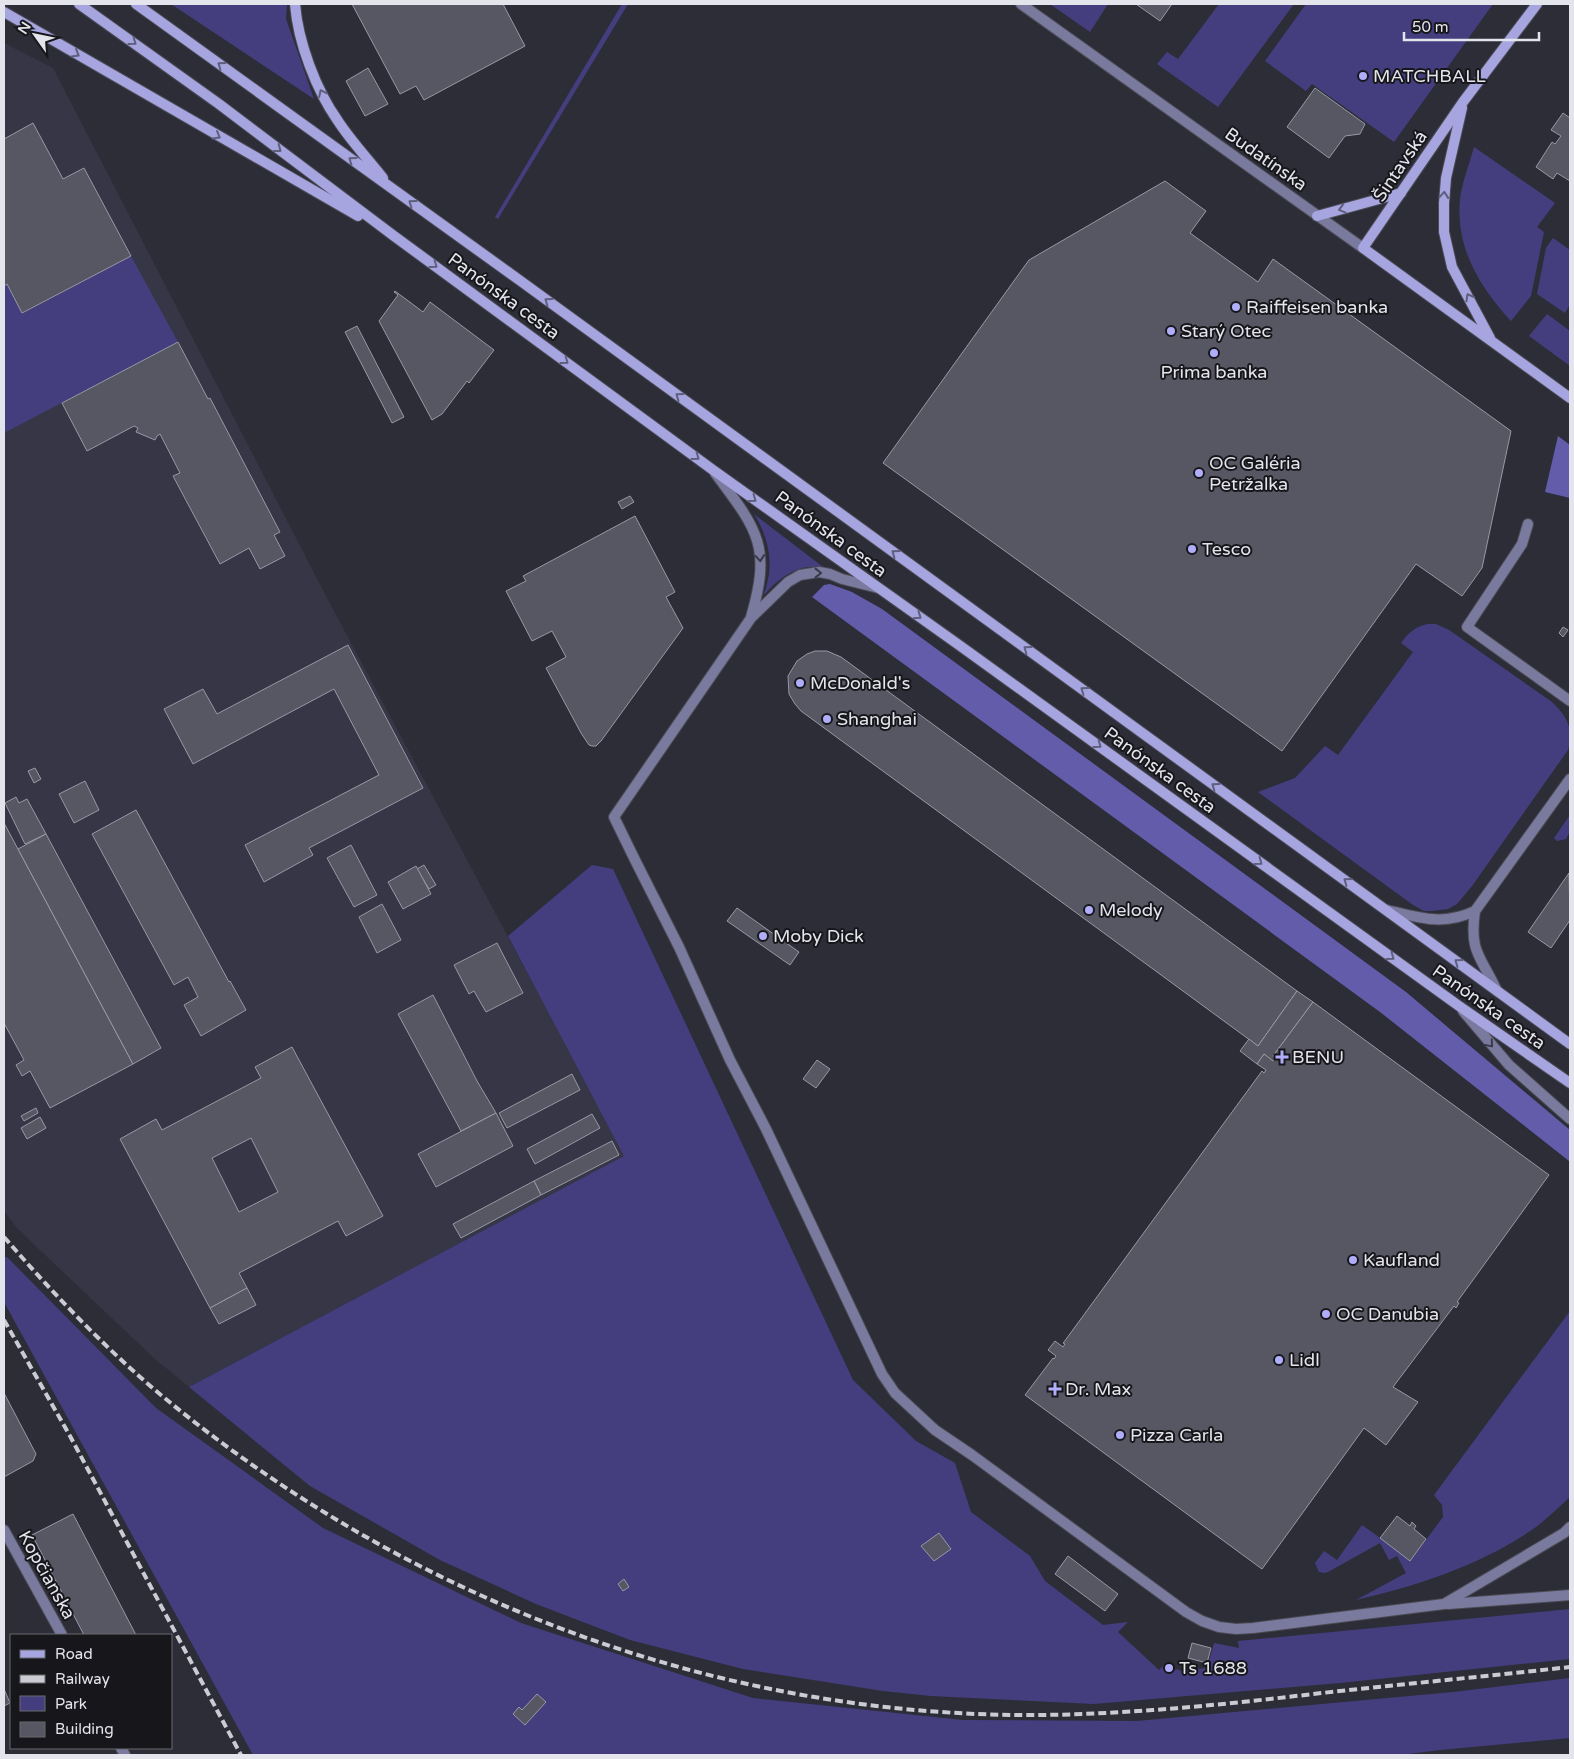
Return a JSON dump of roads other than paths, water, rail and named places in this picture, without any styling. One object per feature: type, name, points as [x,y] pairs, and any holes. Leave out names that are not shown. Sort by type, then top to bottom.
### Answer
[{"type":"main road","name":"Panónska cesta","points":[[79,4],[219,104],[394,236],[713,470],[1459,1006],[1570,1083]]},
{"type":"main road","name":"Panónska cesta","points":[[136,4],[1570,1044]]},
{"type":"main road","points":[[296,4],[298,25],[305,52],[330,109],[392,188]]},
{"type":"main road","name":"Šintavská","points":[[1363,248],[1464,102],[1537,4]]},
{"type":"main road","points":[[4,12],[394,236]]},
{"type":"main road","name":"Šintavská","points":[[1446,244],[1443,220],[1445,186],[1464,102]]},
{"type":"main road","points":[[1317,216],[1401,193]]},
{"type":"main road","name":"Budatínska","points":[[1446,244],[1458,279],[1491,341]]},
{"type":"main road","name":"Budatínska","points":[[1363,248],[1570,398]]},
{"type":"street","name":"Budatínska","points":[[1021,4],[1363,248]]},
{"type":"street","points":[[713,470],[746,515],[759,544],[760,584],[751,618]]},
{"type":"street","points":[[1528,524],[1522,544],[1467,627],[1570,701]]},
{"type":"street","points":[[878,588],[819,572],[806,574],[788,582],[751,618],[614,816],[679,947],[730,1060],[766,1130],[882,1374],[895,1393],[935,1430],[972,1455],[1145,1583],[1186,1612],[1202,1621],[1219,1627],[1253,1628],[1444,1604],[1570,1594]]},
{"type":"street","points":[[1386,910],[1441,920],[1462,917],[1475,911],[1570,779]]},
{"type":"street","points":[[1475,911],[1473,940],[1476,951],[1497,991]]},
{"type":"street","points":[[1459,1006],[1509,1065],[1570,1119]]},
{"type":"street","points":[[1444,1604],[1564,1533],[1570,1527]]},
{"type":"street","name":"Kopčianska","points":[[4,1530],[61,1634]]},
{"type":"railway","points":[[4,1237],[76,1316],[115,1354],[155,1390],[248,1462],[346,1525],[449,1581],[556,1627],[667,1664],[781,1691],[896,1708],[1014,1715],[1091,1714],[1168,1709],[1570,1667]]},
{"type":"railway","points":[[4,1320],[70,1436],[241,1755]]},
{"type":"place","name":"MATCHBALL","points":[[1363,76]]},
{"type":"place","name":"Raiffeisen banka","points":[[1236,307]]},
{"type":"place","name":"Starý Otec","points":[[1171,331]]},
{"type":"place","name":"Prima banka","points":[[1214,353]]},
{"type":"place","name":"OC Galéria Petržalka","points":[[1199,473]]},
{"type":"place","name":"Tesco","points":[[1192,549]]},
{"type":"place","name":"McDonald's","points":[[800,683]]},
{"type":"place","name":"Shanghai","points":[[827,719]]},
{"type":"place","name":"Melody","points":[[1089,910]]},
{"type":"place","name":"Moby Dick","points":[[763,936]]},
{"type":"place","name":"BENU","points":[[1282,1057]]},
{"type":"place","name":"Kaufland","points":[[1353,1260]]},
{"type":"place","name":"OC Danubia","points":[[1326,1314]]},
{"type":"place","name":"Lidl","points":[[1279,1360]]},
{"type":"place","name":"Dr. Max","points":[[1055,1389]]},
{"type":"place","name":"Pizza Carla","points":[[1120,1435]]},
{"type":"place","name":"Ts 1688","points":[[1169,1668]]}]
